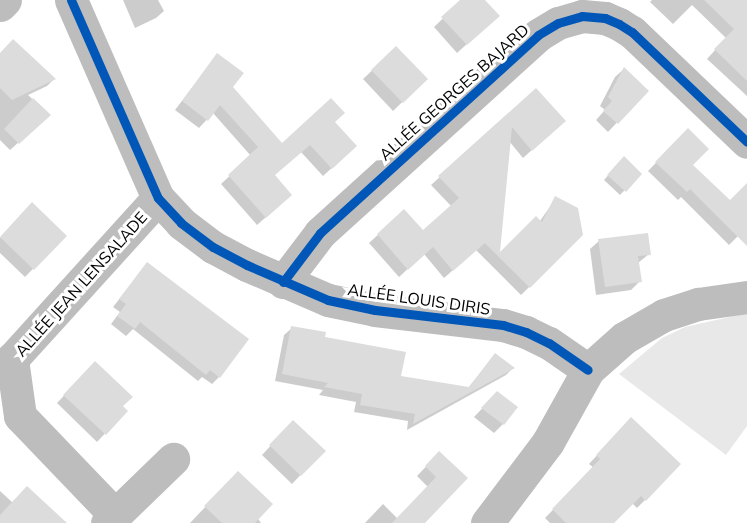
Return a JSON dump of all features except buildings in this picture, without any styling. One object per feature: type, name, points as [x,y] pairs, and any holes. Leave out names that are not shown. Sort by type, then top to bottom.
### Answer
[{"type":"street","points":[[0,5],[5,0]]},
{"type":"street","name":"ALLÉE LOUIS DIRIS","points":[[71,0],[158,198],[181,223],[213,247],[284,282],[351,306],[502,325],[549,343],[588,370]]},
{"type":"street","name":"ALLÉE GEORGES BAJARD","points":[[284,282],[320,234],[538,35],[558,22],[582,16],[605,18],[632,32],[747,142]]},
{"type":"street","name":"ALLÉE JEAN LENSALADE","points":[[158,198],[12,358],[20,416],[111,519],[173,459]]},
{"type":"street","points":[[487,523],[548,442],[588,370],[624,338],[664,315],[698,304],[747,297]]},
{"type":"shaded area","points":[[747,313],[747,426],[726,455],[619,374],[662,338],[685,327]]},
{"type":"cycle path","points":[[71,0],[158,198],[181,223],[213,247],[247,265],[328,300],[375,310],[503,325],[526,332],[549,343],[588,370]]},
{"type":"cycle path","points":[[283,282],[320,233],[538,35],[558,23],[582,16],[605,18],[632,32],[747,142]]}]
